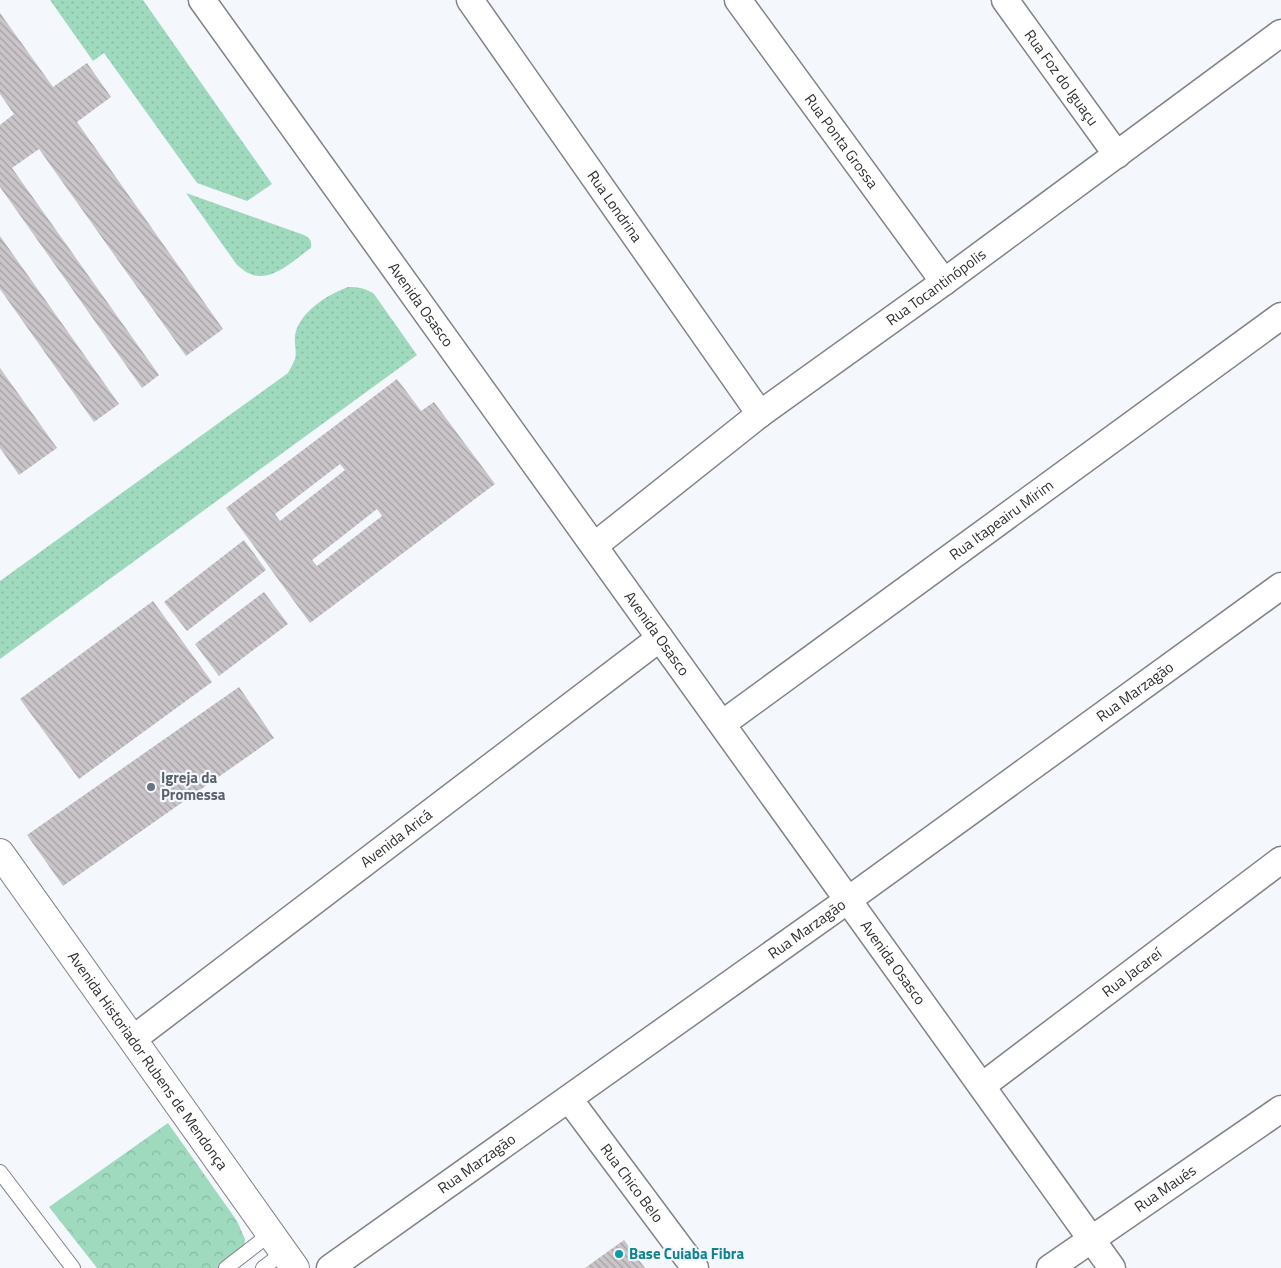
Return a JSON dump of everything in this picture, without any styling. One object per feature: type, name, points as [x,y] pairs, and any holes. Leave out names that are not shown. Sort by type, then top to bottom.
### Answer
[{"type":"main road","name":"Avenida Historiador Rubens de Mendonça","points":[[0,853],[133,1039],[278,1256]]},
{"type":"street","name":"Avenida Osasco","points":[[202,0],[1112,1268]]},
{"type":"street","name":"Rua Londrina","points":[[470,0],[760,414]]},
{"type":"street","name":"Rua Ponta Grossa","points":[[738,0],[944,282]]},
{"type":"street","name":"Rua Foz do Iguaçu","points":[[1005,0],[1117,156]]},
{"type":"street","name":"Rua Tocantinópolis","points":[[594,546],[760,414],[1117,156],[1281,33]]},
{"type":"street","name":"Rua Itapeairu Mirim","points":[[722,724],[1281,316]]},
{"type":"street","name":"Rua Marzagão","points":[[330,1268],[848,900],[1281,586]]},
{"type":"street","name":"Avenida Aricá","points":[[133,1039],[660,638]]},
{"type":"street","name":"Rua Jacareí","points":[[982,1086],[1281,860]]},
{"type":"street","name":"Rua Chico Belo","points":[[569,1099],[695,1268]]},
{"type":"street","name":"Rua Maués","points":[[1050,1268],[1281,1109]]},
{"type":"lane","points":[[0,1172],[72,1268]]},
{"type":"lane","points":[[226,1268],[278,1256]]},
{"type":"green space","points":[[50,0],[143,0],[272,184],[247,201],[197,183],[104,53],[93,61]]},
{"type":"green space","points":[[186,193],[304,235],[310,240],[311,248],[289,265],[272,274],[264,276],[246,272],[237,265]]},
{"type":"green space","points":[[348,287],[362,288],[374,294],[417,355],[0,659],[0,581],[288,373],[295,359],[295,336],[302,320],[308,312],[323,300]]},
{"type":"green space","points":[[168,1123],[237,1221],[245,1239],[244,1250],[220,1268],[97,1268],[49,1207]]},
{"type":"building","points":[[0,13],[53,87],[87,63],[111,97],[77,122],[223,329],[186,356],[39,149],[12,168],[159,375],[142,388],[0,187],[0,125],[14,114],[0,94]]},
{"type":"building","points":[[0,236],[119,404],[94,422],[0,289]]},
{"type":"building","points":[[0,368],[57,448],[19,475],[0,448]]},
{"type":"building","points":[[397,379],[421,411],[434,402],[495,484],[310,623],[226,508]],"holes":[[[340,464],[345,470],[280,521],[275,514]],[[377,509],[382,516],[317,566],[312,560]]]},
{"type":"building","points":[[244,540],[266,570],[187,631],[164,602]]},
{"type":"building","points":[[264,592],[288,624],[219,676],[195,644]]},
{"type":"building","points":[[153,601],[212,682],[79,779],[20,699]]},
{"type":"building","name":"Igreja da Promessa","points":[[239,687],[274,738],[63,886],[27,835]]},
{"type":"building","name":"Base Cuiaba Fibra","points":[[624,1240],[645,1268],[585,1268]]},
{"type":"place","name":"Igreja da Promessa","points":[[151,787]]},
{"type":"place","name":"Base Cuiaba Fibra","points":[[619,1254]]}]
